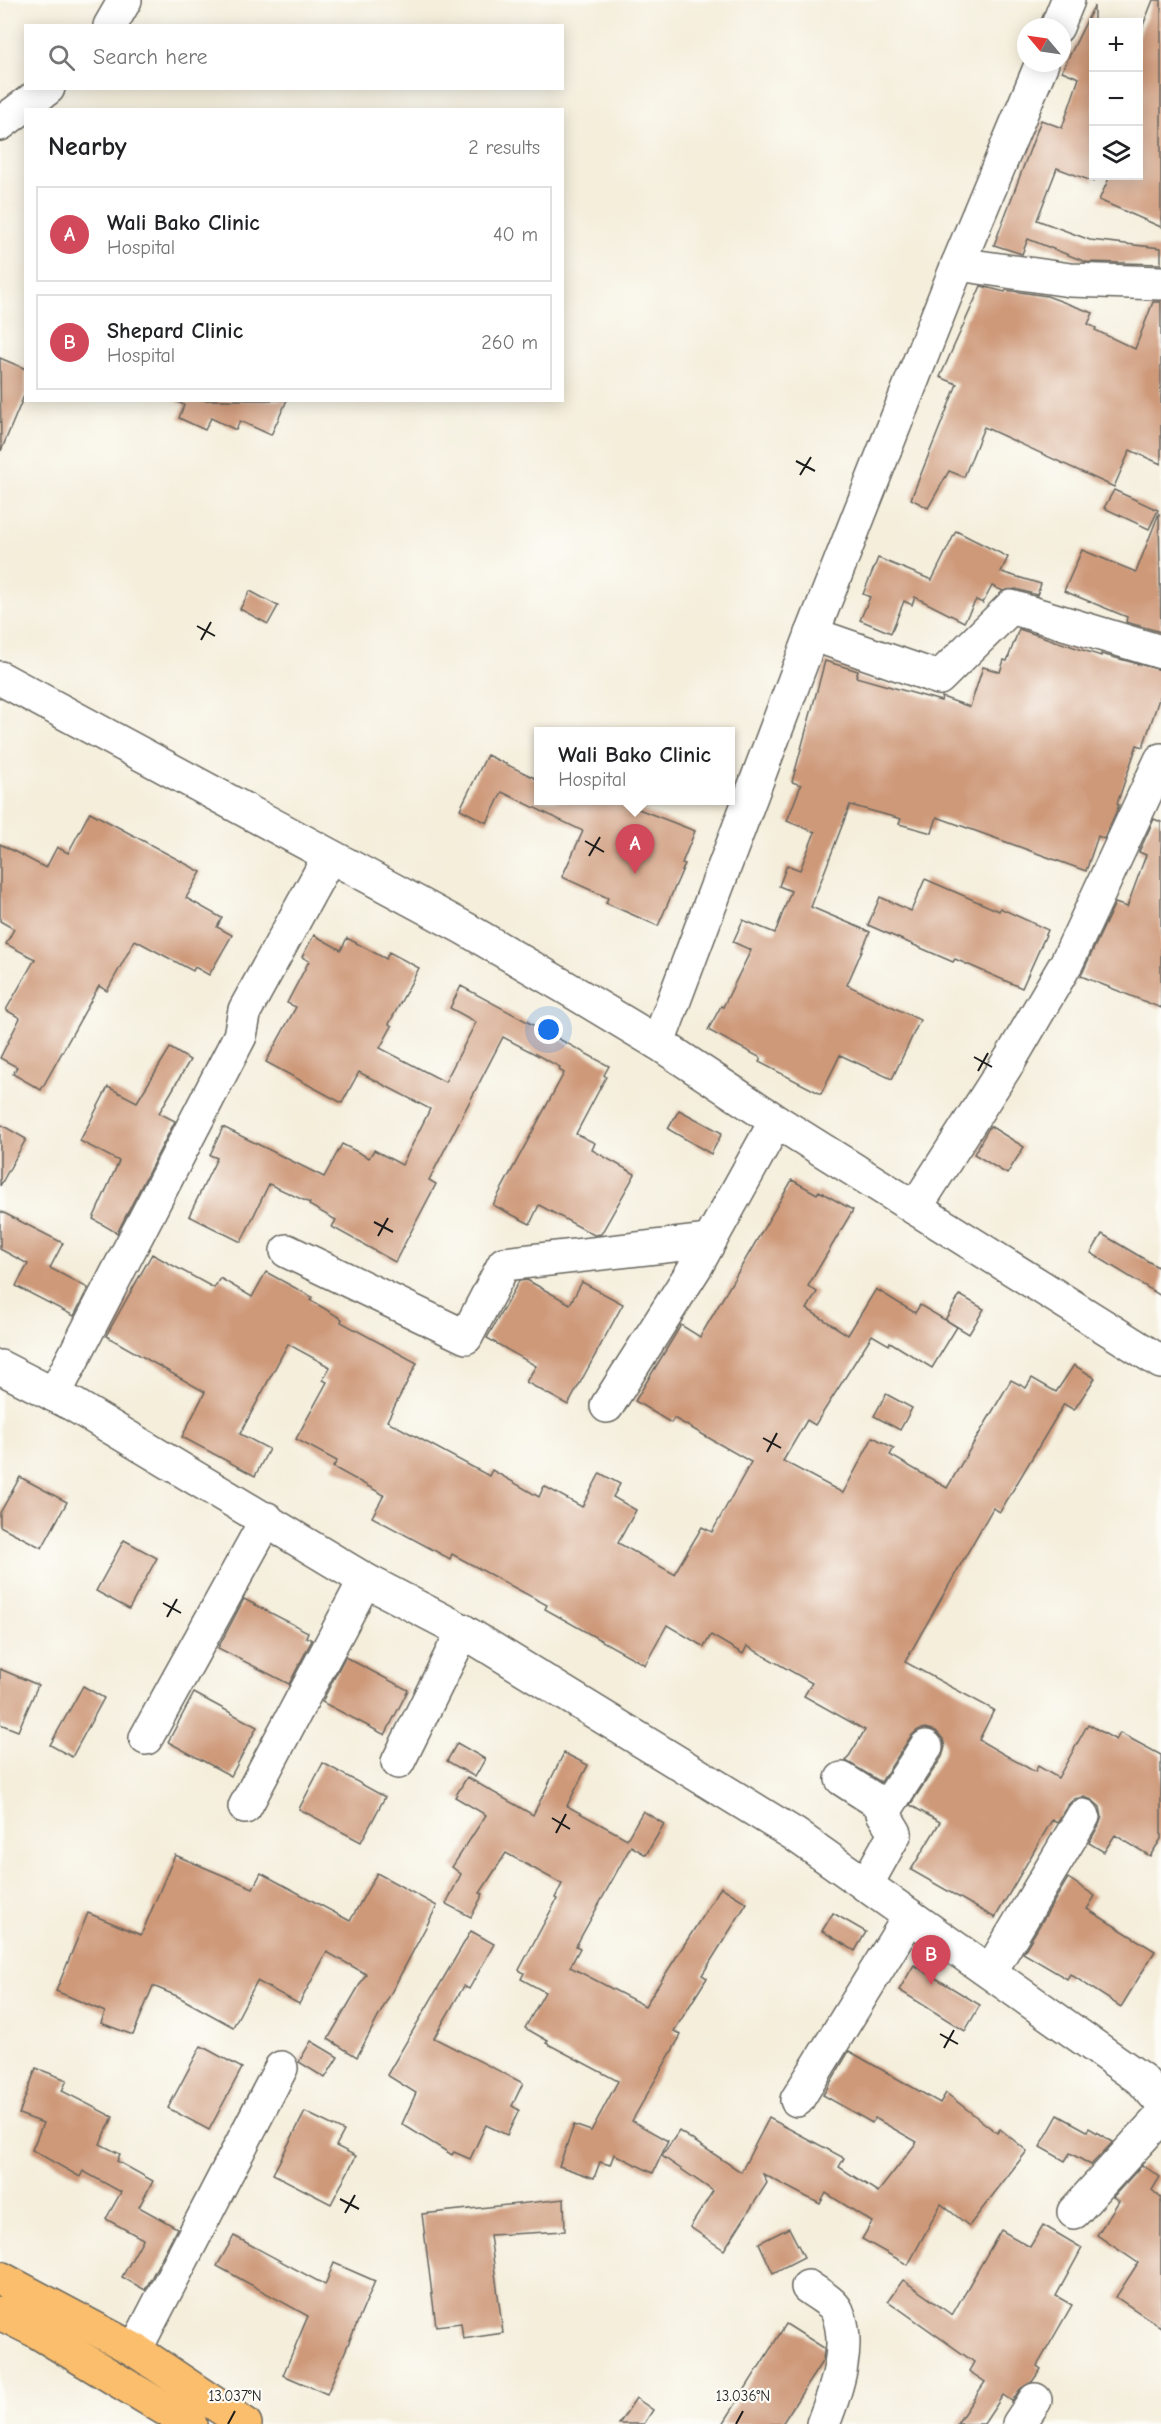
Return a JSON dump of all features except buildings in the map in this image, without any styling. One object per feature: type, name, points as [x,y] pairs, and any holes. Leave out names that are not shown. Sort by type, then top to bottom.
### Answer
[{"type":"main road","points":[[0,2278],[135,2350],[245,2424]]},
{"type":"main road","points":[[0,2313],[36,2331],[190,2424]]},
{"type":"street","points":[[111,24],[125,0]]},
{"type":"street","points":[[1061,18],[1068,0]]},
{"type":"street","points":[[658,1043],[812,634],[958,264],[1038,72]]},
{"type":"street","points":[[0,124],[45,90]]},
{"type":"street","points":[[958,264],[1070,280],[1161,283]]},
{"type":"street","points":[[812,634],[939,678],[1011,607],[1161,652]]},
{"type":"street","points":[[0,678],[464,928],[658,1043],[776,1121],[915,1208],[1159,1355]]},
{"type":"street","points":[[915,1208],[1011,1058],[1067,962],[1161,760]]},
{"type":"street","points":[[54,1395],[240,1036],[245,1010],[329,857]]},
{"type":"street","points":[[607,1406],[710,1241],[776,1121]]},
{"type":"street","points":[[287,1251],[466,1337],[504,1264],[710,1241]]},
{"type":"street","points":[[0,1367],[54,1395],[267,1519],[365,1580],[463,1631],[794,1834],[1142,2080],[1161,2102]]},
{"type":"street","points":[[146,1738],[267,1519]]},
{"type":"street","points":[[244,1808],[365,1580]]},
{"type":"street","points":[[398,1762],[463,1631]]},
{"type":"street","points":[[866,1885],[895,1833],[883,1814],[926,1748]]},
{"type":"street","points":[[842,1779],[887,1808]]},
{"type":"street","points":[[990,1972],[1083,1816]]},
{"type":"street","points":[[797,2100],[910,1916]]},
{"type":"street","points":[[135,2350],[281,2068]]},
{"type":"street","points":[[1074,2212],[1161,2117]]},
{"type":"street","points":[[808,2287],[836,2309],[844,2343],[833,2398],[823,2424]]},
{"type":"place","name":"Wali Bako Clinic","points":[[635,874]]},
{"type":"place","name":"Shepard Clinic","points":[[931,1985]]}]
